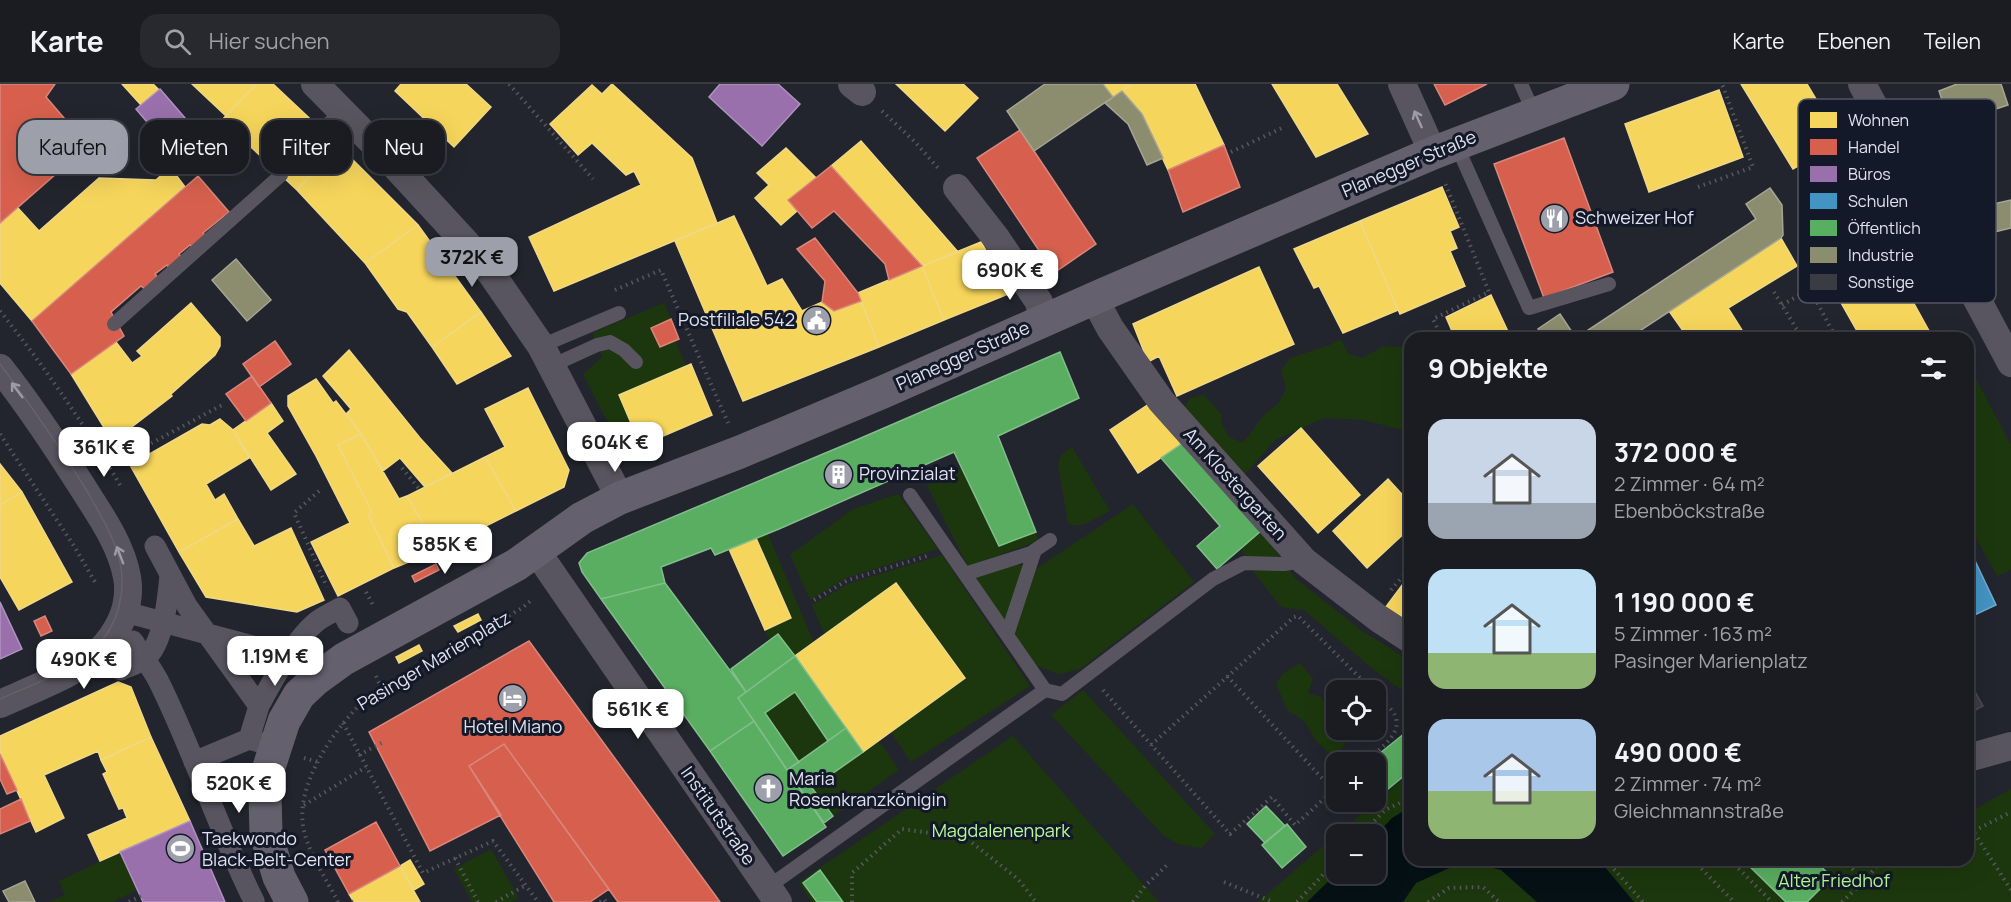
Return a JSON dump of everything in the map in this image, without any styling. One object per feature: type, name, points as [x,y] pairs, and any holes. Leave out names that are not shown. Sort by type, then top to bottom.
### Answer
[{"type":"main road","name":"Planegger Straße","points":[[332,667],[516,566],[582,518],[620,498],[740,452],[883,392],[1094,298],[1445,149],[1528,99],[1613,84]]},
{"type":"main road","points":[[286,889],[268,843],[265,795],[269,767],[284,721],[299,695],[332,667]]},
{"type":"street","points":[[315,84],[332,121],[386,156],[467,244],[493,276],[546,356],[620,498]]},
{"type":"street","points":[[1402,84],[1445,149]]},
{"type":"street","points":[[1862,84],[1870,99]]},
{"type":"street","points":[[957,188],[996,238],[1039,302],[1043,321]]},
{"type":"street","name":"Am Klostergarten","points":[[1094,298],[1110,328],[1161,401],[1304,561],[1404,635]]},
{"type":"street","points":[[1979,303],[2011,363]]},
{"type":"street","points":[[0,368],[63,457],[112,536],[128,577],[126,625],[157,679],[194,762],[231,855],[254,901]]},
{"type":"street","points":[[155,546],[187,606],[259,706]]},
{"type":"street","name":"Institutstraße","points":[[537,552],[773,894]]},
{"type":"street","points":[[121,670],[145,659],[155,645],[163,622],[170,575]]},
{"type":"street","points":[[194,762],[254,740],[259,706],[273,679],[309,628],[323,617],[340,609],[348,623]]},
{"type":"street","points":[[0,704],[88,661],[126,625],[163,622],[332,667]]},
{"type":"street","points":[[1974,756],[2011,746]]},
{"type":"lane","points":[[1445,149],[1529,308],[1609,284]]},
{"type":"lane","points":[[114,324],[281,175]]},
{"type":"lane","points":[[546,356],[619,314]]},
{"type":"lane","points":[[546,356],[610,342],[624,350],[636,362]]},
{"type":"lane","points":[[910,495],[1045,690],[1062,694],[1213,579],[1244,563],[1284,564],[1304,561]]},
{"type":"lane","points":[[965,574],[1031,553],[1050,540]]},
{"type":"lane","points":[[1007,635],[1035,550]]},
{"type":"lane","points":[[773,894],[1045,690]]},
{"type":"path","points":[[509,84],[593,179]]},
{"type":"path","points":[[1698,187],[1752,167],[1722,84]]},
{"type":"path","points":[[857,88],[915,142],[957,188]]},
{"type":"path","points":[[1231,152],[1282,128]]},
{"type":"path","points":[[1439,332],[1433,320],[1489,292],[1445,149]]},
{"type":"path","points":[[609,292],[661,270],[740,452]]},
{"type":"path","points":[[1774,292],[1798,332]]},
{"type":"path","points":[[1782,305],[1798,296]]},
{"type":"path","points":[[1817,303],[1833,332]]},
{"type":"path","points":[[109,466],[222,405]]},
{"type":"path","points":[[0,434],[126,625]]},
{"type":"path","points":[[402,468],[420,490]]},
{"type":"path","points":[[319,491],[294,513],[331,596]]},
{"type":"path","points":[[452,543],[456,549]]},
{"type":"path","points":[[814,600],[848,580],[948,549]]},
{"type":"path","points":[[445,555],[452,567]]},
{"type":"path","name":"Pasinger Marienplatz","points":[[338,902],[303,829],[308,785],[318,762],[343,723],[368,698],[522,608],[556,581]]},
{"type":"path","points":[[366,592],[374,607]]},
{"type":"path","points":[[1151,745],[1290,619],[1298,616],[1362,680]]},
{"type":"path","points":[[1088,674],[1230,834],[1272,797],[1295,825],[1326,797]]},
{"type":"path","points":[[1227,676],[1326,780]]},
{"type":"path","points":[[1376,752],[1394,736],[1396,725],[1394,712],[1386,704]]},
{"type":"path","points":[[343,723],[423,873],[493,841],[538,902]]},
{"type":"path","points":[[359,755],[385,741]]},
{"type":"path","points":[[304,805],[366,767]]},
{"type":"path","points":[[1372,824],[1385,810],[1404,801]]},
{"type":"path","points":[[2011,812],[1974,831],[2011,890]]},
{"type":"path","points":[[852,902],[852,873],[903,829],[966,838],[1018,879],[1036,902]]},
{"type":"path","points":[[455,858],[478,902]]},
{"type":"path","points":[[1133,902],[1145,886],[1168,864]]},
{"type":"path","points":[[1611,866],[1643,902]]},
{"type":"path","points":[[1699,866],[1734,902]]},
{"type":"path","points":[[1737,866],[1772,902]]},
{"type":"path","points":[[1850,866],[1864,881]]},
{"type":"path","points":[[1842,902],[1877,866]]},
{"type":"path","points":[[1298,902],[1326,872]]},
{"type":"path","points":[[1224,882],[1272,902]]},
{"type":"path","points":[[496,902],[526,885]]},
{"type":"path","points":[[1428,902],[1449,888],[1484,887],[1499,902]]},
{"type":"path","points":[[129,902],[141,896]]},
{"type":"path","points":[[600,902],[604,899],[606,902]]},
{"type":"green space","points":[[664,303],[671,319],[652,328],[660,347],[675,340],[686,366],[634,430],[641,427],[647,443],[633,450],[621,448],[583,374],[602,357],[592,333]]},
{"type":"green space","points":[[1341,339],[1348,354],[1362,358],[1384,346],[1404,348],[1404,430],[1364,420],[1324,418],[1275,440],[1245,474],[1183,408],[1190,398],[1204,395],[1221,414],[1222,425],[1229,437],[1243,443],[1264,415],[1279,403],[1286,389],[1281,370],[1290,358]]},
{"type":"green space","points":[[1974,375],[2011,445],[2011,570],[1997,576],[1974,535]]},
{"type":"green space","points":[[1072,447],[1110,511],[1078,525],[1068,523],[1058,464],[1061,455]]},
{"type":"green space","points":[[962,468],[998,546],[1036,532],[1038,541],[970,566],[967,565],[927,485]]},
{"type":"green space","points":[[898,494],[938,549],[848,577],[810,600],[790,555],[853,509]]},
{"type":"green space","points":[[1133,504],[1194,582],[1080,669],[1059,674],[1035,665],[1013,633],[1033,571]]},
{"type":"green space","points":[[1261,531],[1295,578],[1359,629],[1404,657],[1404,692],[1374,670],[1304,610],[1281,607],[1252,570],[1241,548]]},
{"type":"green space","points":[[768,534],[814,643],[795,656],[779,634],[770,640],[765,630],[791,618],[756,538]]},
{"type":"green space","points":[[942,555],[1030,686],[911,762],[891,732],[964,678],[825,635],[812,605],[848,584]]},
{"type":"green space","points":[[1014,563],[1021,565],[1024,573],[1007,626],[973,579]]},
{"type":"green space","points":[[1300,663],[1313,679],[1308,693],[1321,697],[1326,706],[1326,740],[1347,740],[1342,748],[1336,752],[1328,752],[1317,742],[1304,721],[1287,710],[1276,683],[1283,674]]},
{"type":"green space","points":[[1083,690],[1215,834],[1201,848],[1177,844],[1163,835],[1051,715]]},
{"type":"green space","points":[[795,692],[828,741],[799,762],[765,713]]},
{"type":"green space","name":"Magdalenenpark","points":[[1013,736],[1159,902],[811,902],[799,882]]},
{"type":"green space","points":[[879,741],[899,770],[833,816],[812,788]]},
{"type":"green space","name":"Alter Friedhof","points":[[1404,778],[1404,866],[1974,866],[1974,810],[2011,789],[2011,902],[1258,902],[1326,844],[1326,884],[1386,884],[1386,824],[1350,824],[1364,812],[1386,812],[1386,793]]},
{"type":"green space","points":[[491,849],[519,898],[512,902],[472,902],[454,869]]},
{"type":"green space","points":[[120,852],[138,890],[112,902],[49,902],[65,895],[59,881]]},
{"type":"shaded area","points":[[1404,811],[1404,866],[1454,866],[1416,883],[1403,902],[1307,902],[1326,884],[1386,884],[1386,824]]},
{"type":"shaded area","points":[[1485,866],[1604,866],[1634,902],[1537,902],[1501,870]]},
{"type":"building: Wohnen","points":[[122,84],[153,84],[159,90],[141,105]]},
{"type":"building: Wohnen","points":[[192,84],[256,84],[226,116]]},
{"type":"building: Wohnen","points":[[256,84],[273,84],[311,120],[261,120],[261,156],[249,145],[249,120],[222,120]]},
{"type":"building: Wohnen","points":[[401,84],[466,84],[491,107],[454,147],[445,138],[445,120],[426,120],[395,91]]},
{"type":"building: Wohnen","points":[[612,84],[692,158],[717,223],[554,291],[529,237],[641,185],[634,171],[626,175],[592,143],[578,155],[550,124],[592,85],[602,94]]},
{"type":"building: Wohnen","points":[[896,84],[963,84],[978,98],[945,131]]},
{"type":"building: Wohnen","points":[[1103,84],[1132,84],[1113,97]]},
{"type":"building: Wohnen","points":[[1132,84],[1195,84],[1224,145],[1168,170],[1142,114],[1122,91]]},
{"type":"building: Wohnen","points":[[1272,84],[1337,84],[1368,134],[1316,157]]},
{"type":"building: Wohnen","points":[[1741,84],[1807,84],[1816,99],[1798,99],[1798,166],[1793,169]]},
{"type":"building: Wohnen","points":[[1719,90],[1743,157],[1649,192],[1625,124]]},
{"type":"building: Wohnen","points":[[861,141],[958,252],[922,266],[831,166]]},
{"type":"building: Wohnen","points":[[786,148],[816,178],[788,200],[797,211],[781,225],[755,198],[769,185],[757,173]]},
{"type":"building: Wohnen","points":[[352,159],[364,171],[364,174],[367,174],[418,225],[365,263],[297,190],[312,174],[352,174]]},
{"type":"building: Wohnen","points":[[162,174],[175,174],[185,187],[32,321],[0,283],[0,223],[18,208],[39,231],[99,178],[156,180]]},
{"type":"building: Wohnen","points":[[280,174],[312,174],[297,190]]},
{"type":"building: Wohnen","points":[[1442,187],[1459,227],[1450,231],[1457,248],[1450,251],[1465,286],[1400,314],[1360,221]]},
{"type":"building: Wohnen","points":[[734,216],[767,286],[782,279],[802,311],[822,302],[834,311],[861,301],[879,347],[743,401],[675,241]]},
{"type":"building: Wohnen","points":[[1360,221],[1398,310],[1343,333],[1319,286],[1314,288],[1294,249]]},
{"type":"building: Wohnen","points":[[418,225],[481,312],[432,347],[407,312],[398,309],[365,263]]},
{"type":"building: Wohnen","points":[[1781,238],[1797,266],[1728,308],[1743,332],[1684,332],[1669,311]]},
{"type":"building: Wohnen","points":[[981,242],[1011,293],[944,320],[922,266]]},
{"type":"building: Wohnen","points":[[922,266],[944,320],[879,347],[858,293]]},
{"type":"building: Wohnen","points":[[1259,267],[1294,344],[1177,396],[1159,356],[1148,362],[1133,324]]},
{"type":"building: Wohnen","points":[[1491,295],[1508,332],[1452,332],[1446,317]]},
{"type":"building: Wohnen","points":[[191,303],[220,337],[220,346],[215,355],[171,394],[172,396],[120,436],[108,434],[71,374],[116,342],[132,363],[142,356],[137,351]]},
{"type":"building: Wohnen","points":[[1841,303],[1914,303],[1930,332],[1858,332]]},
{"type":"building: Wohnen","points":[[481,312],[511,356],[457,384],[432,347]]},
{"type":"building: Wohnen","points":[[349,350],[420,438],[452,473],[425,487],[400,458],[383,471],[346,414],[351,409],[323,376]]},
{"type":"building: Wohnen","points":[[691,364],[712,415],[647,443],[641,427],[634,430],[619,395]]},
{"type":"building: Wohnen","points":[[316,379],[333,403],[336,401],[361,434],[338,445],[372,512],[368,514],[394,568],[338,596],[311,542],[350,523],[288,406],[288,396]]},
{"type":"building: Wohnen","points":[[528,388],[569,470],[564,487],[516,511],[485,457],[505,447],[485,409]]},
{"type":"building: Wohnen","points":[[1155,400],[1183,443],[1138,473],[1110,430]]},
{"type":"building: Wohnen","points":[[271,403],[283,421],[267,433],[296,474],[271,490],[233,430]]},
{"type":"building: Wohnen","points":[[220,419],[233,430],[249,458],[206,484],[215,500],[224,494],[238,519],[179,552],[130,465],[202,424],[210,425]]},
{"type":"building: Wohnen","points":[[1301,428],[1360,495],[1318,533],[1258,466]]},
{"type":"building: Wohnen","points":[[361,434],[399,499],[407,496],[438,550],[394,568],[368,514],[372,512],[338,445]]},
{"type":"building: Wohnen","points":[[485,457],[516,511],[438,550],[407,496]]},
{"type":"building: Wohnen","points":[[0,464],[22,492],[0,505]]},
{"type":"building: Wohnen","points":[[1388,479],[1404,496],[1404,534],[1367,568],[1333,531]]},
{"type":"building: Wohnen","points":[[22,492],[72,582],[19,610],[0,577],[0,505]]},
{"type":"building: Wohnen","points":[[238,519],[254,546],[291,528],[324,600],[297,612],[206,597],[179,552]]},
{"type":"building: Wohnen","points":[[756,538],[791,618],[765,630],[729,549]]},
{"type":"building: Wohnen","points":[[896,583],[965,678],[863,752],[795,656]]},
{"type":"building: Wohnen","points":[[1404,583],[1404,622],[1385,608]]},
{"type":"building: Wohnen","points":[[478,614],[481,620],[458,632],[454,626]]},
{"type":"building: Wohnen","points":[[419,645],[422,651],[399,663],[396,657]]},
{"type":"building: Wohnen","points":[[118,682],[131,687],[151,737],[101,760],[98,751],[44,775],[64,818],[36,832],[0,754],[0,736]]},
{"type":"building: Wohnen","points":[[151,737],[190,821],[100,861],[88,835],[127,818],[123,808],[119,809],[103,774],[107,772],[101,760]]},
{"type":"building: Wohnen","points":[[410,860],[424,884],[414,890],[400,866]]},
{"type":"building: Wohnen","points":[[400,866],[420,902],[354,902],[349,894]]},
{"type":"building: Handel","points":[[0,84],[55,84],[46,97],[66,120],[18,120],[18,174],[56,174],[0,223]]},
{"type":"building: Handel","points":[[1434,84],[1487,84],[1445,105]]},
{"type":"building: Handel","points":[[1020,130],[1096,244],[1054,273],[977,158]]},
{"type":"building: Handel","name":"Schweizer Hof","points":[[1564,138],[1613,272],[1544,298],[1494,164]]},
{"type":"building: Handel","points":[[1224,145],[1240,187],[1183,212],[1168,170]]},
{"type":"building: Handel","points":[[831,166],[922,266],[889,280],[885,264],[834,211],[812,228],[788,200]]},
{"type":"building: Handel","points":[[198,176],[229,212],[203,233],[207,238],[194,249],[190,245],[179,254],[183,259],[171,270],[167,265],[155,274],[160,280],[147,291],[141,286],[111,312],[124,336],[71,374],[32,321]]},
{"type":"building: Handel","points":[[815,238],[858,293],[861,301],[834,311],[822,302],[825,281],[797,249]]},
{"type":"building: Handel","points":[[671,319],[679,339],[660,347],[651,328]]},
{"type":"building: Handel","points":[[275,341],[291,364],[259,387],[243,364]]},
{"type":"building: Handel","points":[[252,376],[271,403],[246,421],[226,394]]},
{"type":"building: Handel","points":[[436,564],[439,570],[415,582],[412,576]]},
{"type":"building: Handel","points":[[45,616],[52,631],[41,636],[34,621]]},
{"type":"building: Handel","points":[[529,641],[720,902],[618,902],[504,744],[469,766],[501,815],[430,851],[369,732]]},
{"type":"building: Handel","points":[[504,744],[609,889],[590,902],[554,902],[469,766]]},
{"type":"building: Handel","points":[[0,754],[17,790],[7,794],[0,779]]},
{"type":"building: Handel","points":[[21,799],[30,821],[0,834],[0,809]]},
{"type":"building: Handel","points":[[376,822],[400,866],[349,894],[325,850]]},
{"type":"building: Büros","points":[[720,84],[778,84],[800,104],[762,146],[709,97]]},
{"type":"building: Büros","points":[[160,89],[187,120],[145,120],[136,109]]},
{"type":"building: Büros","points":[[0,602],[22,649],[0,659]]},
{"type":"building: Büros","points":[[190,821],[225,902],[143,902],[120,852]]},
{"type":"building: Schulen","points":[[1974,559],[1996,605],[1974,615]]},
{"type":"building: Öffentlich","name":"Provinzialat","points":[[1060,352],[1079,398],[998,436],[1036,532],[999,546],[954,452],[715,555],[711,548],[661,567],[665,583],[601,599],[582,572],[579,563],[587,553]]},
{"type":"building: Öffentlich","points":[[1183,443],[1261,531],[1217,569],[1197,546],[1220,526],[1161,458]]},
{"type":"building: Öffentlich","points":[[665,583],[746,692],[738,698],[754,721],[710,751],[601,599]]},
{"type":"building: Öffentlich","points":[[778,634],[795,656],[746,692],[731,669]]},
{"type":"building: Öffentlich","points":[[795,656],[846,728],[828,741],[795,692],[765,713],[799,762],[787,770],[738,698]]},
{"type":"building: Öffentlich","name":"Maria Rosenkranzkönigin","points":[[754,721],[826,827],[783,856],[710,751]]},
{"type":"building: Öffentlich","points":[[846,728],[863,752],[812,788],[833,816],[824,823],[787,770]]},
{"type":"building: Öffentlich","points":[[1404,734],[1404,776],[1386,791],[1386,752],[1381,752]]},
{"type":"building: Öffentlich","points":[[1266,806],[1285,826],[1265,843],[1247,824]]},
{"type":"building: Öffentlich","points":[[1287,824],[1306,847],[1282,868],[1262,845]]},
{"type":"building: Öffentlich","points":[[1749,866],[1820,866],[1832,877],[1807,902],[1786,902]]},
{"type":"building: Öffentlich","points":[[820,870],[843,902],[817,902],[803,883]]},
{"type":"building: Industrie","points":[[1045,84],[1103,84],[1113,97],[1034,151],[1007,111]]},
{"type":"building: Industrie","points":[[1957,84],[2001,84],[2008,105],[1996,109],[1996,99],[1942,99],[1939,91]]},
{"type":"building: Industrie","points":[[1122,91],[1142,114],[1163,158],[1147,165],[1128,124],[1105,103]]},
{"type":"building: Industrie","points":[[1770,188],[1782,205],[1783,235],[1781,238],[1638,332],[1585,332],[1756,219],[1746,204]]},
{"type":"building: Industrie","points":[[2011,200],[2011,228],[1996,232],[1996,203]]},
{"type":"building: Industrie","points":[[236,259],[271,300],[247,321],[212,280]]},
{"type":"building: Industrie","points":[[1560,314],[1572,332],[1540,332],[1538,329]]},
{"type":"building: Industrie","points":[[25,881],[35,902],[9,902],[3,891]]},
{"type":"building: Sonstige","points":[[1974,690],[1983,706],[1974,711]]},
{"type":"tram line","points":[[0,364],[69,462],[90,496],[113,539],[122,577],[119,608],[111,627],[99,644],[78,662],[0,699]]},
{"type":"place","name":"Schweizer Hof","points":[[1554,218]]},
{"type":"place","name":"Postfiliale 542","points":[[816,320]]},
{"type":"place","name":"Provinzialat","points":[[838,474]]},
{"type":"place","name":"Hotel Miano","points":[[513,698]]},
{"type":"place","name":"Maria Rosenkranzkönigin","points":[[768,789]]},
{"type":"place","name":"Taekwondo Black-Belt-Center","points":[[181,849]]}]
